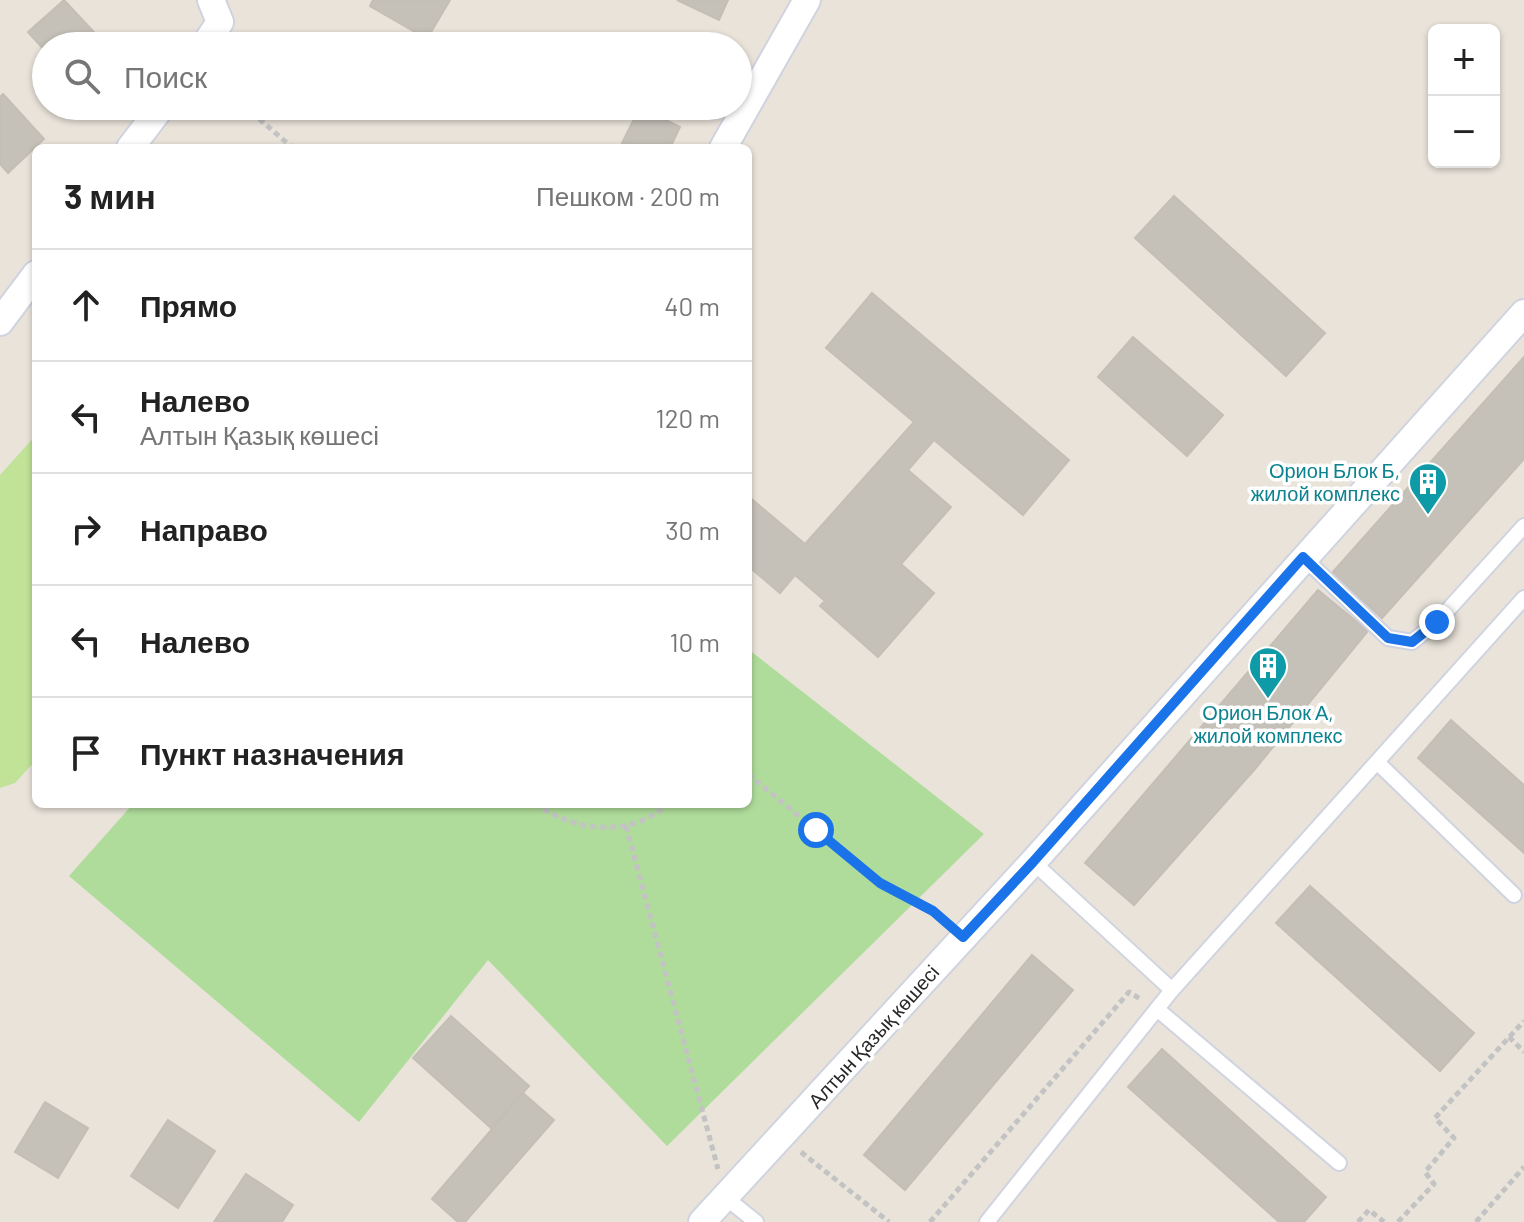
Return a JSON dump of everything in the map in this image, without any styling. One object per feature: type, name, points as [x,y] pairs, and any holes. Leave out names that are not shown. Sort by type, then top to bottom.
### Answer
[{"type":"street","points":[[211,0],[220,22],[213,32]]},
{"type":"street","points":[[752,97],[807,0]]},
{"type":"street","points":[[133,144],[151,120]]},
{"type":"street","points":[[725,144],[739,120]]},
{"type":"street","points":[[0,322],[32,279]]},
{"type":"street","name":"Алтын Қазық көшесі","points":[[702,1222],[1033,862],[1524,313]]},
{"type":"lane","points":[[1303,557],[1388,638],[1412,642],[1437,622],[1524,526]]},
{"type":"lane","points":[[987,1222],[1172,990],[1524,598]]},
{"type":"lane","points":[[1378,763],[1514,895]]},
{"type":"lane","points":[[1033,862],[1172,990]]},
{"type":"lane","points":[[1157,1009],[1339,1163]]},
{"type":"lane","points":[[725,1197],[756,1222]]},
{"type":"path","points":[[260,120],[288,144]]},
{"type":"path","points":[[752,777],[880,883],[933,911],[963,937]]},
{"type":"path","points":[[541,808],[558,819],[591,828],[626,826],[664,808]]},
{"type":"path","points":[[626,826],[725,1197]]},
{"type":"path","points":[[930,1222],[1129,992],[1157,1009]]},
{"type":"path","points":[[1398,1222],[1434,1184],[1425,1172],[1454,1138],[1435,1118],[1524,1021]]},
{"type":"path","points":[[1509,1037],[1524,1052]]},
{"type":"path","points":[[781,1136],[889,1222]]},
{"type":"path","points":[[1476,1222],[1524,1167]]},
{"type":"path","points":[[1358,1222],[1369,1210],[1384,1222]]},
{"type":"green space","points":[[32,439],[32,764],[15,783],[0,788],[0,475]]},
{"type":"green space","points":[[752,652],[984,834],[667,1146],[488,960],[359,1122],[69,876],[129,808],[752,808]]},
{"type":"building","points":[[64,0],[94,32],[32,32],[32,36],[28,32]]},
{"type":"building","points":[[373,0],[450,0],[431,32],[415,32],[370,6]]},
{"type":"building","points":[[677,0],[728,0],[719,20]]},
{"type":"building","points":[[3,94],[44,139],[39,144],[32,144],[32,150],[8,173],[0,164],[0,97]]},
{"type":"building","points":[[634,120],[666,120],[680,127],[672,144],[622,143]]},
{"type":"building","points":[[1174,196],[1325,333],[1286,376],[1135,238]]},
{"type":"building","points":[[872,293],[1069,460],[1023,515],[934,440],[908,470],[951,507],[901,564],[934,593],[878,657],[820,606],[825,601],[795,575],[780,593],[752,569],[752,499],[805,544],[914,422],[826,348]]},
{"type":"building","points":[[1133,337],[1223,415],[1187,456],[1098,377]]},
{"type":"building","name":"Орион Блок Б, жилой комплекс","points":[[1524,357],[1524,459],[1382,618],[1332,573]]},
{"type":"building","name":"Орион Блок А, жилой комплекс","points":[[1318,590],[1368,631],[1255,769],[1134,905],[1085,863]]},
{"type":"building","points":[[1451,720],[1524,785],[1524,853],[1418,758]]},
{"type":"building","points":[[1310,886],[1474,1033],[1440,1071],[1276,923]]},
{"type":"building","points":[[1032,955],[1073,990],[905,1190],[864,1155]]},
{"type":"building","points":[[451,1016],[529,1086],[491,1128],[413,1058]]},
{"type":"building","points":[[1162,1049],[1326,1197],[1304,1222],[1279,1222],[1128,1087]]},
{"type":"building","points":[[523,1093],[554,1120],[465,1222],[458,1222],[432,1199]]},
{"type":"building","points":[[45,1102],[88,1128],[58,1178],[15,1152]]},
{"type":"building","points":[[168,1120],[215,1151],[178,1208],[131,1176]]},
{"type":"building","points":[[246,1174],[293,1205],[282,1222],[214,1222]]},
{"type":"place","name":"Орион Блок Б, жилой комплекс","points":[[1428,516]]},
{"type":"place","name":"Орион Блок А, жилой комплекс","points":[[1268,700]]},
{"type":"route","points":[[816,830],[880,883],[933,911],[963,937],[1303,557],[1388,638],[1412,642],[1437,622]]}]
